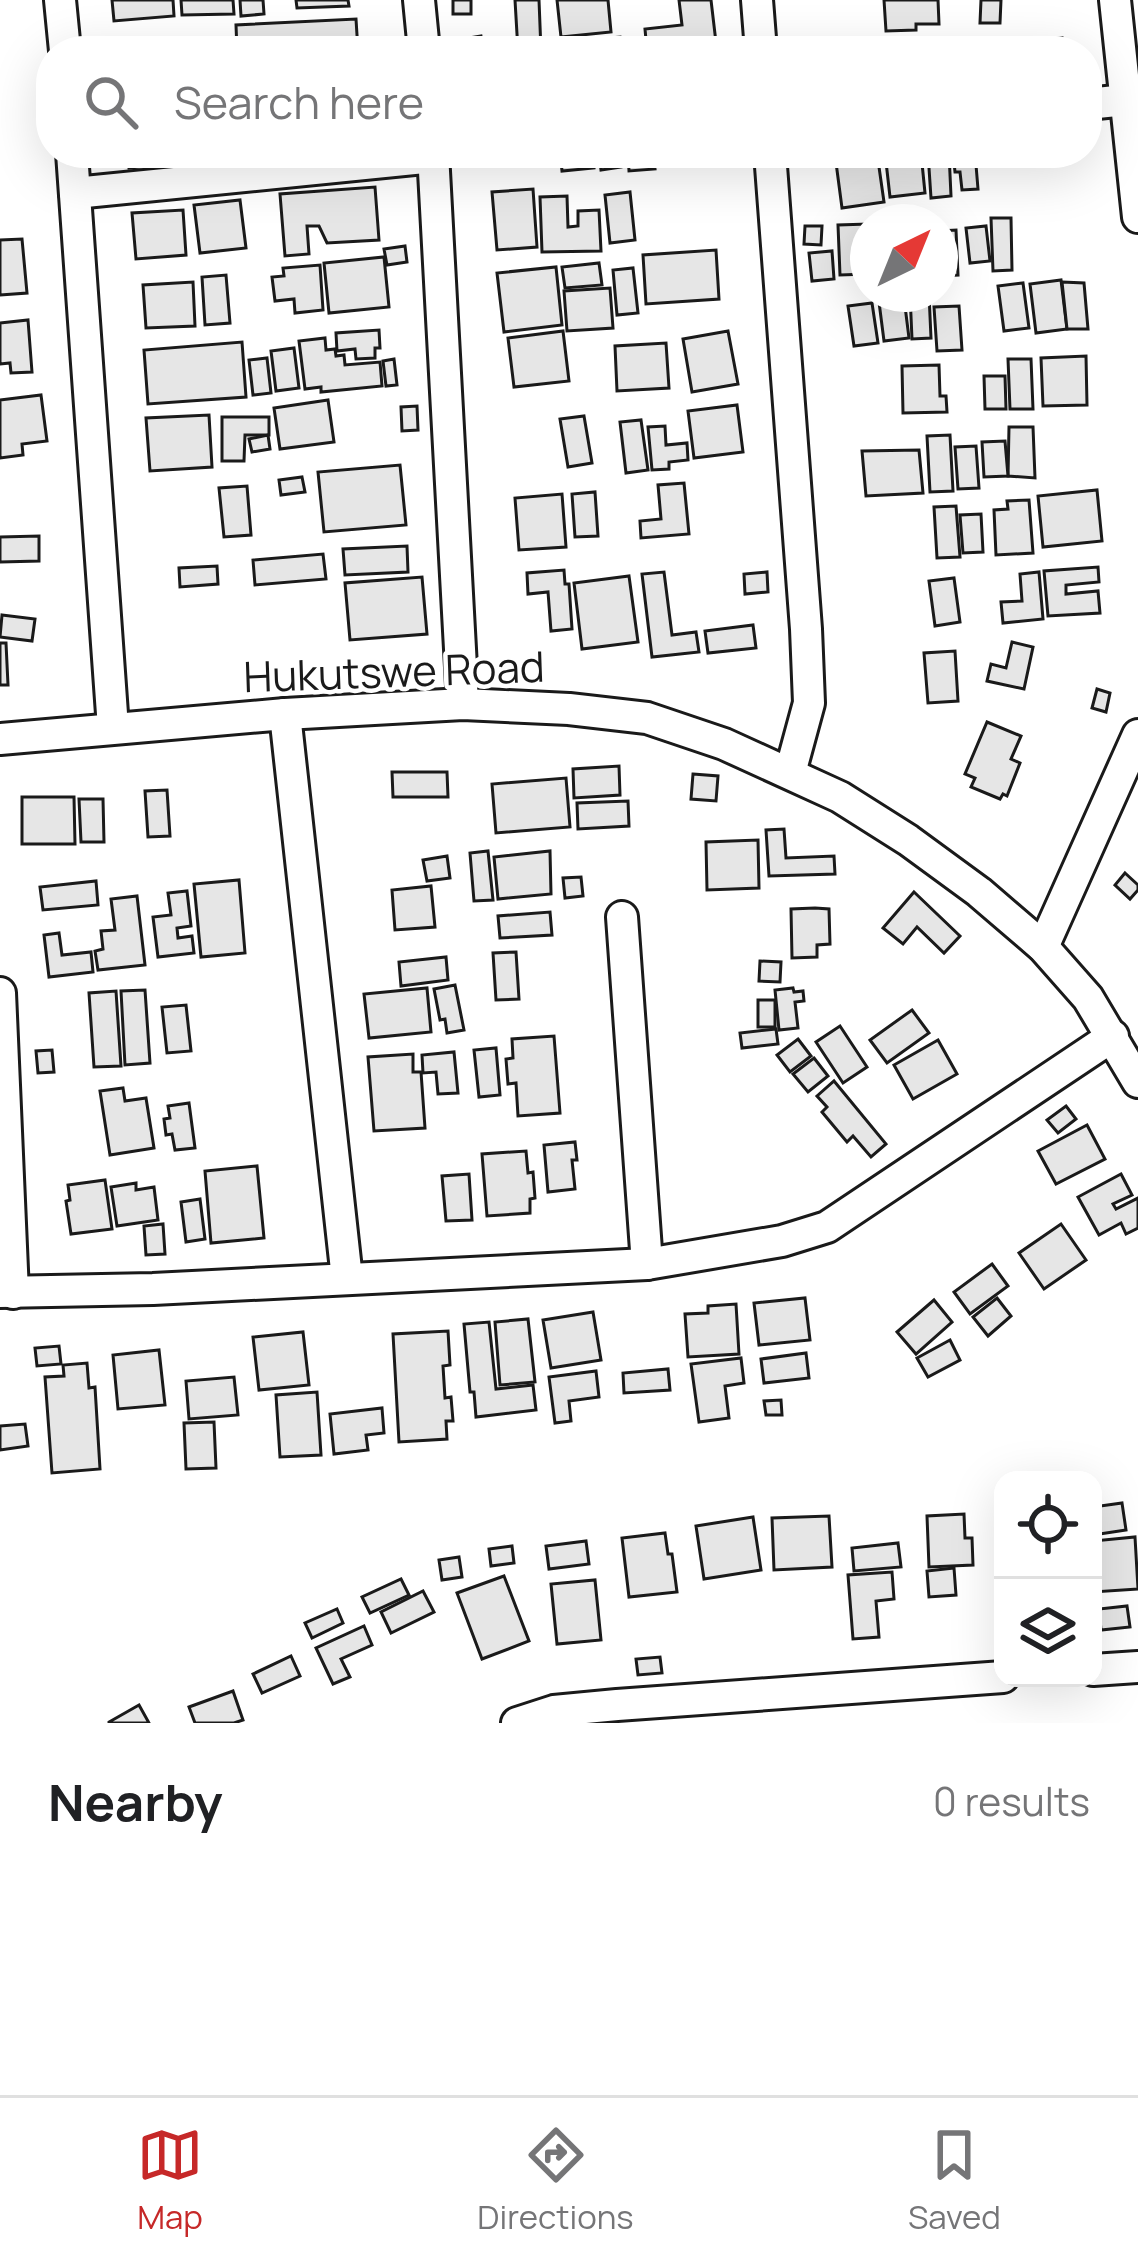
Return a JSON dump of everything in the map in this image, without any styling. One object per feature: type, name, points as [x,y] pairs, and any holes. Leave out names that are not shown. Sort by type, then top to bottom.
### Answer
[{"type":"street","points":[[60,0],[64,36]]},
{"type":"street","points":[[419,0],[423,36]]},
{"type":"street","points":[[757,0],[760,36]]},
{"type":"street","points":[[1115,0],[1138,217]]},
{"type":"street","points":[[1102,102],[1126,100]]},
{"type":"street","points":[[73,168],[113,728]]},
{"type":"street","points":[[75,193],[311,168]]},
{"type":"street","points":[[434,168],[463,704]]},
{"type":"street","points":[[771,168],[809,703],[790,773]]},
{"type":"street","name":"Hukutswe Road","points":[[0,739],[463,704],[647,718],[724,744],[840,797],[979,892],[1042,947],[1088,998],[1138,1082]]},
{"type":"street","points":[[284,714],[347,1280]]},
{"type":"street","points":[[1042,947],[1138,736]]},
{"type":"street","points":[[622,917],[647,1264]]},
{"type":"street","points":[[0,993],[6,1293],[647,1264],[782,1241],[827,1227],[1113,1036]]},
{"type":"street","points":[[1102,1669],[1138,1667]]},
{"type":"street","points":[[517,1723],[554,1711],[596,1707],[994,1678]]},
{"type":"building","points":[[112,0],[173,0],[174,16],[114,21]]},
{"type":"building","points":[[181,0],[233,0],[234,14],[182,15]]},
{"type":"building","points":[[240,0],[263,0],[264,14],[241,16]]},
{"type":"building","points":[[296,0],[348,0],[349,6],[297,8]]},
{"type":"building","points":[[453,0],[471,0],[471,14],[453,14]]},
{"type":"building","points":[[515,0],[539,0],[540,36],[517,36]]},
{"type":"building","points":[[557,0],[608,0],[611,32],[561,36]]},
{"type":"building","points":[[679,0],[711,0],[715,36],[646,36],[645,29],[682,25]]},
{"type":"building","points":[[884,0],[938,0],[939,24],[886,31]]},
{"type":"building","points":[[981,0],[1001,0],[1000,23],[980,23]]},
{"type":"building","points":[[356,19],[357,36],[236,36],[236,25]]},
{"type":"building","points":[[837,168],[879,168],[884,202],[842,208]]},
{"type":"building","points":[[887,168],[922,168],[925,193],[890,197]]},
{"type":"building","points":[[929,168],[950,168],[951,196],[931,198]]},
{"type":"building","points":[[955,168],[976,168],[978,189],[962,190],[960,172]]},
{"type":"building","points":[[375,187],[379,240],[327,243],[319,226],[307,226],[309,254],[285,256],[280,194]]},
{"type":"building","points":[[533,189],[537,247],[497,250],[492,192]]},
{"type":"building","points":[[630,192],[635,240],[610,243],[605,195]]},
{"type":"building","points":[[567,196],[568,227],[578,226],[578,211],[599,210],[601,251],[542,252],[540,197]]},
{"type":"building","points":[[240,200],[246,248],[200,253],[194,205]]},
{"type":"building","points":[[183,210],[186,255],[136,259],[132,213]]},
{"type":"building","points":[[991,218],[1011,218],[1012,270],[993,271]]},
{"type":"building","points":[[838,225],[850,225],[850,275],[840,275]]},
{"type":"building","points":[[805,226],[822,226],[821,245],[804,244]]},
{"type":"building","points":[[986,226],[990,261],[970,263],[966,228]]},
{"type":"building","points":[[22,239],[27,293],[0,295],[0,240]]},
{"type":"building","points":[[405,246],[407,262],[387,265],[384,249]]},
{"type":"building","points":[[716,250],[719,299],[646,304],[643,255]]},
{"type":"building","points":[[832,251],[834,279],[812,281],[809,253]]},
{"type":"building","points":[[384,257],[389,307],[329,313],[324,263]]},
{"type":"building","points":[[599,263],[602,285],[565,288],[562,267]]},
{"type":"building","points":[[320,265],[323,310],[295,313],[294,299],[275,301],[272,277],[284,276],[283,268]]},
{"type":"building","points":[[556,267],[562,325],[504,332],[497,273]]},
{"type":"building","points":[[633,268],[638,313],[617,315],[613,270]]},
{"type":"building","points":[[226,275],[230,323],[205,325],[202,277]]},
{"type":"building","points":[[1061,280],[1067,329],[1036,333],[1030,284]]},
{"type":"building","points":[[193,282],[195,326],[146,328],[143,285]]},
{"type":"building","points":[[1062,282],[1084,283],[1088,329],[1067,329]]},
{"type":"building","points":[[1023,283],[1029,328],[1004,331],[998,286]]},
{"type":"building","points":[[610,288],[613,328],[567,331],[564,291]]},
{"type":"building","points":[[848,306],[850,312],[873,312],[878,343],[854,346]]},
{"type":"building","points":[[958,306],[962,350],[937,351],[934,312],[958,312]]},
{"type":"building","points":[[880,312],[906,312],[909,338],[884,341]]},
{"type":"building","points":[[911,312],[930,312],[931,338],[912,339]]},
{"type":"building","points":[[28,320],[32,372],[11,373],[10,363],[0,364],[0,323]]},
{"type":"building","points":[[379,330],[375,358],[356,359],[355,349],[337,351],[336,333]]},
{"type":"building","points":[[563,331],[569,381],[514,387],[508,338]]},
{"type":"building","points":[[728,331],[738,384],[692,392],[683,339]]},
{"type":"building","points":[[325,338],[326,350],[344,355],[345,365],[380,362],[382,386],[321,392],[321,387],[305,389],[299,341]]},
{"type":"building","points":[[242,342],[246,397],[148,404],[144,350]]},
{"type":"building","points":[[666,343],[669,388],[617,391],[615,346]]},
{"type":"building","points":[[294,348],[299,388],[276,391],[271,351]]},
{"type":"building","points":[[1086,356],[1087,405],[1043,406],[1041,358]]},
{"type":"building","points":[[267,358],[271,393],[253,395],[249,360]]},
{"type":"building","points":[[394,359],[397,385],[386,386],[383,361]]},
{"type":"building","points":[[1008,359],[1031,359],[1033,409],[1010,409]]},
{"type":"building","points":[[939,365],[940,396],[946,396],[947,412],[903,413],[902,366]]},
{"type":"building","points":[[984,376],[1005,376],[1006,409],[985,409]]},
{"type":"building","points":[[41,395],[47,441],[22,444],[23,455],[0,458],[0,400]]},
{"type":"building","points":[[328,400],[334,442],[280,449],[274,408]]},
{"type":"building","points":[[737,405],[743,452],[694,458],[688,411]]},
{"type":"building","points":[[417,406],[418,430],[402,431],[401,407]]},
{"type":"building","points":[[209,415],[212,467],[150,471],[146,418]]},
{"type":"building","points":[[584,416],[592,463],[568,467],[560,419]]},
{"type":"building","points":[[222,417],[269,417],[269,435],[245,435],[244,461],[222,461]]},
{"type":"building","points":[[641,420],[648,470],[626,473],[620,422]]},
{"type":"building","points":[[665,426],[666,445],[687,443],[688,460],[652,470],[648,427]]},
{"type":"building","points":[[1009,427],[1033,427],[1035,478],[1008,476]]},
{"type":"building","points":[[268,435],[270,449],[252,452],[249,439]]},
{"type":"building","points":[[950,435],[953,491],[930,492],[927,436]]},
{"type":"building","points":[[1005,441],[1008,476],[984,477],[982,442]]},
{"type":"building","points":[[976,446],[979,488],[958,489],[955,447]]},
{"type":"building","points":[[919,450],[923,493],[866,496],[862,451]]},
{"type":"building","points":[[400,465],[406,525],[324,532],[318,472]]},
{"type":"building","points":[[302,477],[305,492],[281,495],[279,480]]},
{"type":"building","points":[[684,483],[689,534],[641,538],[640,521],[661,519],[658,485]]},
{"type":"building","points":[[247,486],[251,535],[224,537],[219,488]]},
{"type":"building","points":[[1097,490],[1102,541],[1043,547],[1038,496]]},
{"type":"building","points":[[595,492],[598,536],[575,537],[572,494]]},
{"type":"building","points":[[562,494],[566,547],[519,550],[515,498]]},
{"type":"building","points":[[1029,500],[1033,553],[996,555],[994,510],[1008,509],[1007,501]]},
{"type":"building","points":[[956,506],[960,557],[937,558],[934,507]]},
{"type":"building","points":[[981,514],[983,552],[963,553],[960,515]]},
{"type":"building","points":[[39,536],[39,561],[0,562],[0,537]]},
{"type":"building","points":[[407,546],[408,572],[345,575],[343,549]]},
{"type":"building","points":[[323,554],[326,579],[255,585],[253,560]]},
{"type":"building","points":[[217,566],[218,584],[180,587],[179,568]]},
{"type":"building","points":[[1098,567],[1099,582],[1066,585],[1066,594],[1098,591],[1100,613],[1048,616],[1044,571]]},
{"type":"building","points":[[564,570],[572,629],[551,631],[548,592],[528,594],[527,573]]},
{"type":"building","points":[[664,572],[672,635],[696,632],[699,652],[652,657],[642,574]]},
{"type":"building","points":[[767,572],[768,592],[745,594],[744,574]]},
{"type":"building","points":[[1039,572],[1043,619],[1003,623],[1001,602],[1022,601],[1020,574]]},
{"type":"building","points":[[629,576],[638,642],[582,649],[574,583]]},
{"type":"building","points":[[422,577],[427,634],[350,640],[345,583]]},
{"type":"building","points":[[954,578],[960,622],[935,626],[929,581]]},
{"type":"building","points":[[2,615],[35,619],[32,641],[0,637]]},
{"type":"building","points":[[753,625],[756,648],[708,653],[705,631]]},
{"type":"building","points":[[1012,642],[1033,647],[1024,689],[987,681],[991,664],[1006,668]]},
{"type":"building","points":[[0,643],[6,643],[8,685],[0,685]]},
{"type":"building","points":[[955,651],[958,701],[928,703],[924,653]]},
{"type":"building","points":[[1097,689],[1110,693],[1106,712],[1092,708]]},
{"type":"building","points":[[987,722],[1021,736],[1011,759],[1020,763],[1007,796],[1000,799],[971,787],[975,778],[965,774]]},
{"type":"building","points":[[619,766],[620,795],[574,798],[573,769]]},
{"type":"building","points":[[392,772],[447,772],[448,797],[393,797]]},
{"type":"building","points":[[693,774],[718,776],[716,801],[691,799]]},
{"type":"building","points":[[566,778],[570,827],[496,833],[492,784]]},
{"type":"building","points":[[167,790],[170,836],[148,837],[145,791]]},
{"type":"building","points":[[22,797],[74,797],[75,844],[22,844]]},
{"type":"building","points":[[79,799],[103,799],[104,842],[81,842]]},
{"type":"building","points":[[628,801],[629,826],[578,829],[577,803]]},
{"type":"building","points":[[784,829],[786,858],[834,856],[835,874],[769,876],[766,830]]},
{"type":"building","points":[[758,840],[759,888],[707,890],[706,842]]},
{"type":"building","points":[[488,851],[493,900],[474,901],[470,853]]},
{"type":"building","points":[[550,851],[551,894],[498,899],[494,857]]},
{"type":"building","points":[[447,856],[450,878],[427,881],[423,860]]},
{"type":"building","points":[[1125,873],[1138,885],[1130,899],[1115,885]]},
{"type":"building","points":[[581,877],[583,896],[565,898],[563,878]]},
{"type":"building","points":[[239,880],[245,953],[201,957],[194,884]]},
{"type":"building","points":[[96,881],[98,905],[43,910],[40,887]]},
{"type":"building","points":[[431,886],[435,927],[395,930],[392,890]]},
{"type":"building","points":[[187,891],[191,926],[177,928],[178,938],[192,936],[194,953],[158,957],[153,917],[171,915],[168,893]]},
{"type":"building","points":[[914,892],[960,936],[944,953],[917,927],[903,944],[883,928]]},
{"type":"building","points":[[137,896],[145,965],[98,970],[95,951],[103,949],[101,931],[115,930],[111,899]]},
{"type":"building","points":[[791,909],[829,909],[830,944],[817,945],[817,957],[792,958]]},
{"type":"building","points":[[550,912],[552,935],[500,938],[498,916]]},
{"type":"building","points":[[59,933],[62,955],[91,952],[93,972],[49,977],[44,935]]},
{"type":"building","points":[[516,952],[519,999],[496,1000],[493,953]]},
{"type":"building","points":[[446,957],[448,980],[401,986],[399,962]]},
{"type":"building","points":[[760,961],[781,962],[780,982],[759,981]]},
{"type":"building","points":[[455,985],[464,1030],[447,1033],[434,989]]},
{"type":"building","points":[[427,988],[431,1032],[369,1038],[364,994]]},
{"type":"building","points":[[145,990],[150,1063],[125,1065],[121,991]]},
{"type":"building","points":[[775,990],[803,991],[804,1001],[795,1002],[798,1028],[779,1030]]},
{"type":"building","points":[[116,991],[121,1066],[94,1067],[89,993]]},
{"type":"building","points":[[758,1000],[775,1000],[775,1027],[758,1027]]},
{"type":"building","points":[[186,1005],[191,1051],[167,1053],[162,1007]]},
{"type":"building","points":[[912,1010],[929,1033],[887,1063],[870,1040]]},
{"type":"building","points":[[840,1026],[867,1067],[843,1083],[816,1042]]},
{"type":"building","points":[[776,1029],[778,1044],[742,1048],[740,1033]]},
{"type":"building","points":[[554,1036],[560,1113],[518,1116],[516,1083],[508,1084],[506,1059],[513,1058],[512,1039]]},
{"type":"building","points":[[798,1039],[811,1056],[790,1072],[777,1055]]},
{"type":"building","points":[[938,1040],[957,1074],[913,1099],[894,1065]]},
{"type":"building","points":[[496,1048],[500,1095],[479,1097],[474,1050]]},
{"type":"building","points":[[52,1050],[54,1072],[38,1073],[36,1051]]},
{"type":"building","points":[[454,1052],[458,1093],[438,1094],[436,1072],[423,1073],[422,1055]]},
{"type":"building","points":[[413,1054],[413,1072],[421,1072],[425,1128],[374,1131],[368,1057]]},
{"type":"building","points":[[814,1058],[828,1076],[808,1092],[793,1074]]},
{"type":"building","points":[[834,1081],[886,1144],[871,1157],[853,1136],[847,1142],[822,1112],[827,1107],[817,1096]]},
{"type":"building","points":[[123,1088],[125,1101],[146,1098],[154,1148],[110,1155],[100,1091]]},
{"type":"building","points":[[189,1103],[195,1148],[175,1150],[164,1119],[170,1118],[168,1106]]},
{"type":"building","points":[[1066,1106],[1076,1119],[1058,1133],[1047,1120]]},
{"type":"building","points":[[1087,1125],[1105,1159],[1056,1184],[1038,1151]]},
{"type":"building","points":[[575,1142],[575,1189],[548,1192],[544,1145]]},
{"type":"building","points":[[526,1151],[535,1198],[530,1199],[530,1213],[487,1216],[482,1154]]},
{"type":"building","points":[[257,1166],[264,1238],[211,1243],[205,1171]]},
{"type":"building","points":[[469,1174],[472,1220],[446,1221],[442,1176]]},
{"type":"building","points":[[1121,1174],[1132,1195],[1113,1204],[1116,1209],[1138,1198],[1138,1228],[1126,1234],[1121,1223],[1099,1235],[1078,1197]]},
{"type":"building","points":[[105,1180],[112,1229],[71,1234],[68,1185]]},
{"type":"building","points":[[136,1183],[136,1190],[154,1187],[158,1220],[117,1226],[111,1187]]},
{"type":"building","points":[[200,1199],[205,1239],[186,1242],[181,1202]]},
{"type":"building","points":[[163,1224],[165,1254],[146,1255],[144,1226]]},
{"type":"building","points":[[1061,1224],[1086,1260],[1044,1289],[1019,1253]]},
{"type":"building","points":[[992,1264],[1008,1286],[970,1314],[954,1292]]},
{"type":"building","points":[[805,1298],[810,1340],[759,1345],[754,1303]]},
{"type":"building","points":[[997,1298],[1011,1316],[988,1336],[973,1317]]},
{"type":"building","points":[[934,1300],[952,1322],[916,1354],[897,1332]]},
{"type":"building","points":[[736,1304],[739,1354],[688,1357],[685,1314]]},
{"type":"building","points":[[593,1312],[601,1360],[551,1368],[543,1320]]},
{"type":"building","points":[[528,1319],[535,1382],[500,1385],[495,1322]]},
{"type":"building","points":[[489,1322],[496,1389],[533,1385],[536,1410],[476,1417],[464,1324]]},
{"type":"building","points":[[448,1331],[450,1365],[443,1366],[445,1398],[451,1397],[453,1421],[446,1421],[447,1439],[399,1442],[393,1334]]},
{"type":"building","points":[[303,1332],[309,1385],[259,1390],[253,1337]]},
{"type":"building","points":[[950,1340],[960,1360],[928,1377],[917,1358]]},
{"type":"building","points":[[59,1346],[61,1364],[37,1366],[35,1348]]},
{"type":"building","points":[[159,1350],[165,1405],[118,1409],[113,1355]]},
{"type":"building","points":[[806,1353],[809,1378],[764,1383],[761,1359]]},
{"type":"building","points":[[741,1358],[744,1383],[725,1386],[729,1418],[699,1422],[691,1364]]},
{"type":"building","points":[[87,1363],[89,1388],[95,1387],[100,1469],[52,1473],[45,1377],[64,1376],[63,1365]]},
{"type":"building","points":[[668,1369],[670,1390],[624,1393],[623,1373]]},
{"type":"building","points":[[596,1371],[599,1397],[569,1401],[571,1421],[555,1423],[549,1377]]},
{"type":"building","points":[[234,1377],[238,1415],[189,1419],[186,1381]]},
{"type":"building","points":[[317,1392],[321,1455],[280,1457],[276,1395]]},
{"type":"building","points":[[781,1400],[782,1415],[766,1415],[764,1401]]},
{"type":"building","points":[[382,1408],[384,1433],[366,1435],[368,1450],[334,1454],[330,1414]]},
{"type":"building","points":[[214,1422],[216,1468],[186,1469],[184,1423]]},
{"type":"building","points":[[25,1424],[28,1446],[0,1450],[0,1426]]},
{"type":"building","points":[[1122,1503],[1126,1530],[1102,1534],[1102,1506]]},
{"type":"building","points":[[964,1514],[965,1538],[972,1538],[973,1565],[929,1567],[927,1516]]},
{"type":"building","points":[[829,1516],[832,1567],[774,1570],[772,1518]]},
{"type":"building","points":[[753,1517],[761,1570],[704,1579],[696,1526]]},
{"type":"building","points":[[665,1533],[677,1592],[629,1597],[622,1538]]},
{"type":"building","points":[[1135,1537],[1138,1589],[1102,1591],[1102,1540]]},
{"type":"building","points":[[586,1541],[589,1564],[549,1569],[546,1546]]},
{"type":"building","points":[[898,1543],[901,1567],[854,1571],[852,1548]]},
{"type":"building","points":[[512,1546],[514,1563],[491,1566],[489,1549]]},
{"type":"building","points":[[459,1557],[462,1577],[442,1580],[439,1560]]},
{"type":"building","points":[[954,1568],[956,1595],[929,1597],[927,1571]]},
{"type":"building","points":[[892,1572],[894,1599],[876,1601],[879,1637],[853,1639],[848,1575]]},
{"type":"building","points":[[504,1576],[529,1641],[482,1659],[457,1593]]},
{"type":"building","points":[[401,1579],[409,1595],[370,1613],[362,1597]]},
{"type":"building","points":[[595,1580],[601,1640],[557,1644],[551,1584]]},
{"type":"building","points":[[423,1591],[434,1612],[391,1633],[381,1612]]},
{"type":"building","points":[[1127,1606],[1130,1627],[1102,1630],[1102,1609]]},
{"type":"building","points":[[337,1609],[343,1623],[312,1638],[305,1623]]},
{"type":"building","points":[[364,1626],[372,1645],[341,1659],[350,1677],[333,1684],[316,1648]]},
{"type":"building","points":[[291,1656],[300,1676],[262,1693],[253,1674]]},
{"type":"building","points":[[660,1657],[662,1673],[638,1675],[636,1659]]},
{"type":"building","points":[[233,1691],[243,1720],[195,1723],[189,1707]]},
{"type":"building","points":[[139,1705],[149,1723],[109,1723],[109,1722]]}]
